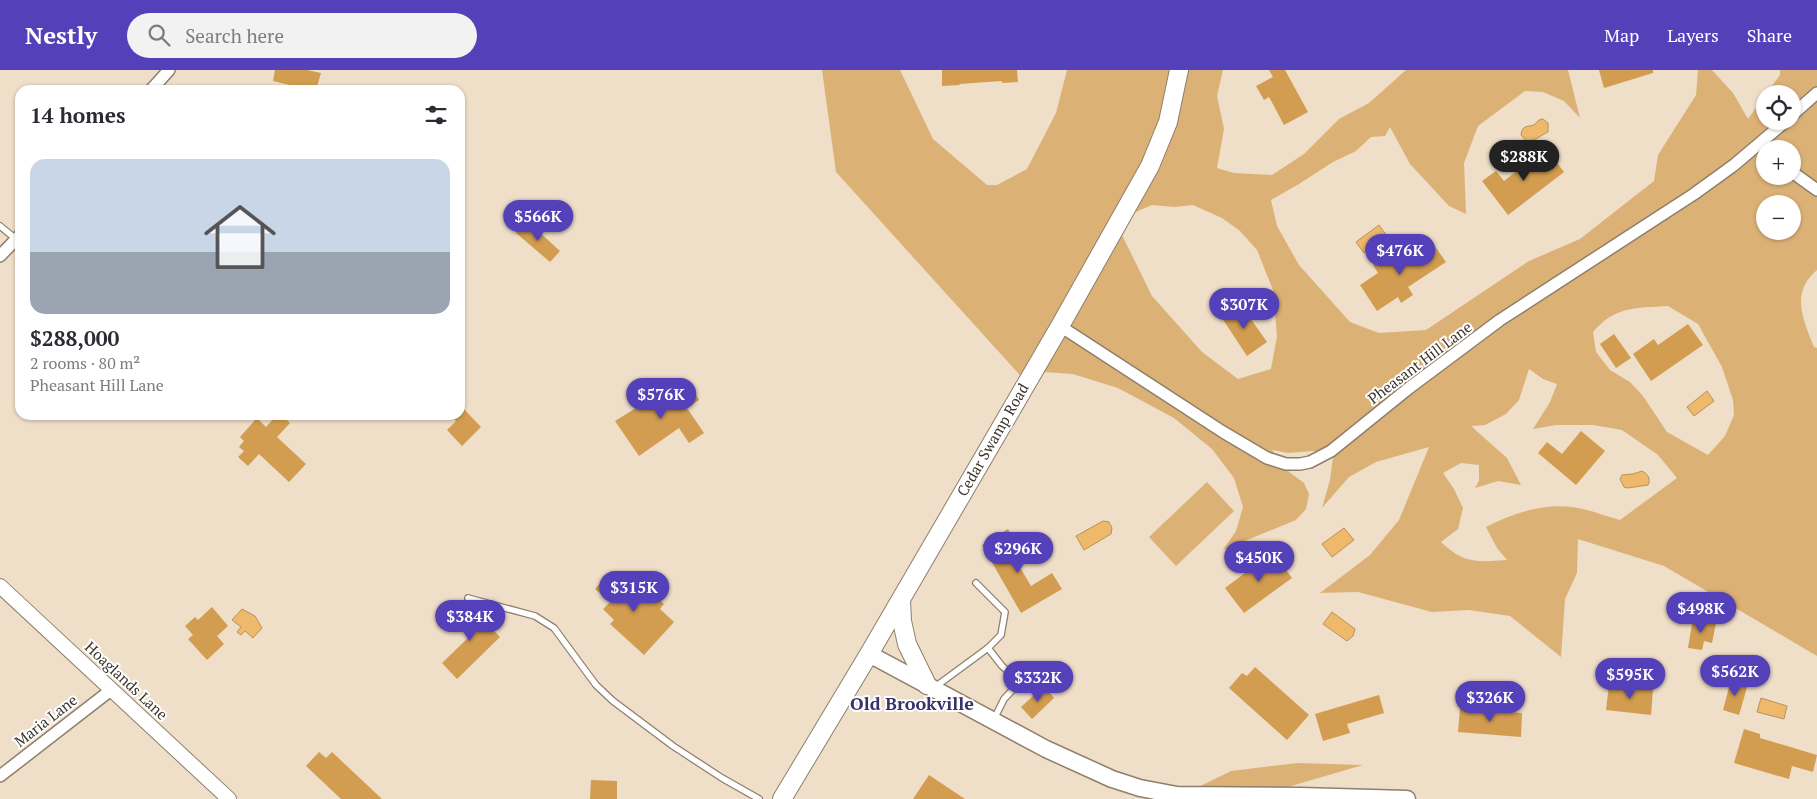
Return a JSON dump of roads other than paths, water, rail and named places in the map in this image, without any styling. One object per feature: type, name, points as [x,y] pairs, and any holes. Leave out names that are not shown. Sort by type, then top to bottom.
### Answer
[{"type":"main road","name":"Cedar Swamp Road","points":[[782,799],[901,600],[1060,326],[1150,166],[1168,122],[1178,70]]},
{"type":"main road","points":[[901,600],[902,621],[907,644],[930,687]]},
{"type":"main road","points":[[869,654],[1046,749],[1112,779],[1140,788],[1177,795],[1408,799]]},
{"type":"street","points":[[156,85],[169,70]]},
{"type":"street","points":[[1801,107],[1817,93]]},
{"type":"street","name":"Pheasant Hill Lane","points":[[1769,140],[1778,130]]},
{"type":"street","name":"Pheasant Hill Lane","points":[[1060,326],[1223,432],[1267,458],[1286,464],[1310,462],[1331,451],[1409,388],[1500,320],[1756,152]]},
{"type":"street","points":[[1801,178],[1817,190]]},
{"type":"street","points":[[0,256],[15,239]]},
{"type":"street","name":"Hoaglands Lane","points":[[0,586],[229,799]]},
{"type":"street","name":"Maria Lane","points":[[0,776],[111,690]]},
{"type":"lane","points":[[0,226],[15,234]]},
{"type":"lane","points":[[930,687],[988,648],[1001,635],[1005,612],[976,583]]},
{"type":"lane","points":[[468,598],[535,616],[554,628],[596,685],[613,701],[672,746],[759,799]]},
{"type":"lane","points":[[988,648],[1002,666],[1020,682],[1004,699],[993,721]]},
{"type":"district","name":"Old Brookville","points":[[912,704]]}]
